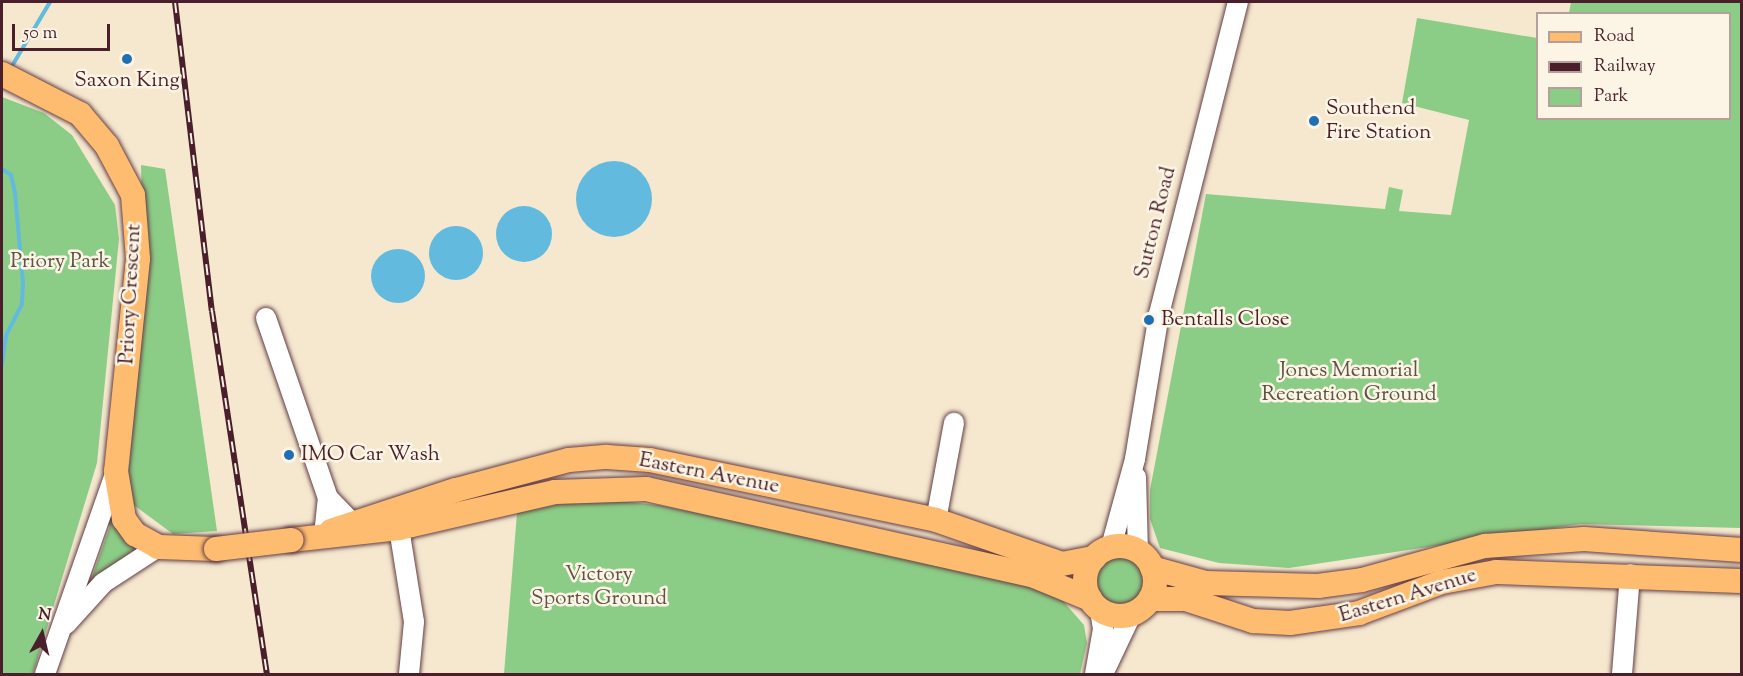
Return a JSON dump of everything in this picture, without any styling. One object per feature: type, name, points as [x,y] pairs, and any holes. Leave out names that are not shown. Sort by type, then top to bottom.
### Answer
[{"type":"main road","name":"Priory Crescent","points":[[2,74],[61,99],[80,114],[107,146],[133,195],[138,259],[116,471],[124,519],[135,534],[158,547]]},
{"type":"main road","name":"Eastern Avenue","points":[[324,535],[350,521],[569,460],[607,457],[650,460],[936,520],[1062,564],[1102,553],[1145,560],[1206,583],[1318,586],[1362,580],[1485,546],[1584,539],[1742,552]]},
{"type":"main road","name":"Eastern Avenue","points":[[158,547],[216,549],[324,535],[342,538],[399,528],[555,492],[646,489],[1034,576],[1095,604],[1141,606],[1186,599],[1253,621],[1290,623],[1359,613],[1467,576],[1544,570],[1742,581]]},
{"type":"main road","points":[[1095,604],[1085,578],[1102,553]]},
{"type":"main road","points":[[1141,606],[1145,560]]},
{"type":"street","name":"Sutton Road","points":[[1102,553],[1135,459],[1159,314],[1238,2]]},
{"type":"street","points":[[267,318],[328,498],[324,535]]},
{"type":"street","points":[[936,520],[954,423]]},
{"type":"street","name":"Sutton Road","points":[[1135,459],[1145,560]]},
{"type":"street","name":"Priory Crescent","points":[[45,675],[116,471]]},
{"type":"street","points":[[328,498],[350,521]]},
{"type":"street","points":[[399,528],[414,622],[409,675]]},
{"type":"street","name":"Priory Crescent","points":[[60,631],[103,583],[158,547]]},
{"type":"street","points":[[1622,675],[1630,574]]},
{"type":"street","points":[[1095,604],[1103,629],[1095,675]]},
{"type":"street","points":[[1103,675],[1141,606]]},
{"type":"green space","name":"Jones Memorial Recreation Ground","points":[[1571,2],[1741,2],[1741,528],[1580,524],[1289,568],[1219,563],[1160,548],[1150,519],[1150,490],[1206,194],[1385,209],[1389,187],[1403,190],[1399,211],[1451,215],[1469,120],[1402,103],[1417,18],[1536,38],[1536,120],[1731,120],[1731,12],[1569,12]]},
{"type":"green space","name":"Priory Park","points":[[2,97],[44,113],[72,135],[115,205],[119,239],[97,463],[33,674],[2,674]]},
{"type":"green space","points":[[141,165],[165,169],[217,531],[173,534],[131,503],[125,471],[143,259]]},
{"type":"green space","points":[[108,494],[142,546],[90,583],[110,526],[101,522]]},
{"type":"green space","name":"Victory Sports Ground","points":[[588,498],[658,505],[1018,578],[1063,601],[1084,625],[1087,643],[1080,674],[504,674],[517,513]]},
{"type":"green space","points":[[1114,558],[1124,558],[1136,565],[1143,577],[1143,587],[1136,599],[1124,606],[1114,606],[1099,595],[1095,587],[1095,577],[1106,562]]},
{"type":"water","points":[[614,161],[628,164],[641,172],[649,185],[652,199],[649,213],[641,226],[628,234],[614,237],[600,234],[587,226],[579,213],[576,199],[579,185],[587,172],[600,164]]},
{"type":"water","points":[[519,206],[529,206],[544,214],[550,223],[552,234],[550,245],[544,254],[529,262],[519,262],[508,257],[501,250],[496,239],[496,229],[501,218],[508,211]]},
{"type":"water","points":[[456,226],[466,228],[475,234],[481,243],[483,253],[481,263],[475,272],[466,278],[456,280],[446,278],[437,272],[431,263],[429,253],[431,243],[437,234],[446,228]]},
{"type":"water","points":[[393,249],[403,249],[413,253],[421,261],[425,276],[421,291],[413,299],[403,303],[393,303],[383,299],[375,291],[371,281],[371,271],[375,261],[383,253]]},
{"type":"waterway","points":[[12,66],[50,2]]},
{"type":"waterway","points":[[2,169],[11,175],[15,193],[23,283],[22,304],[6,336],[2,366]]},
{"type":"railway","points":[[175,2],[212,311],[267,674]]},
{"type":"place","name":"Saxon King","points":[[127,59]]},
{"type":"place","name":"Southend Fire Station","points":[[1314,121]]},
{"type":"place","name":"Bentalls Close","points":[[1149,320]]},
{"type":"place","name":"IMO Car Wash","points":[[289,455]]}]
